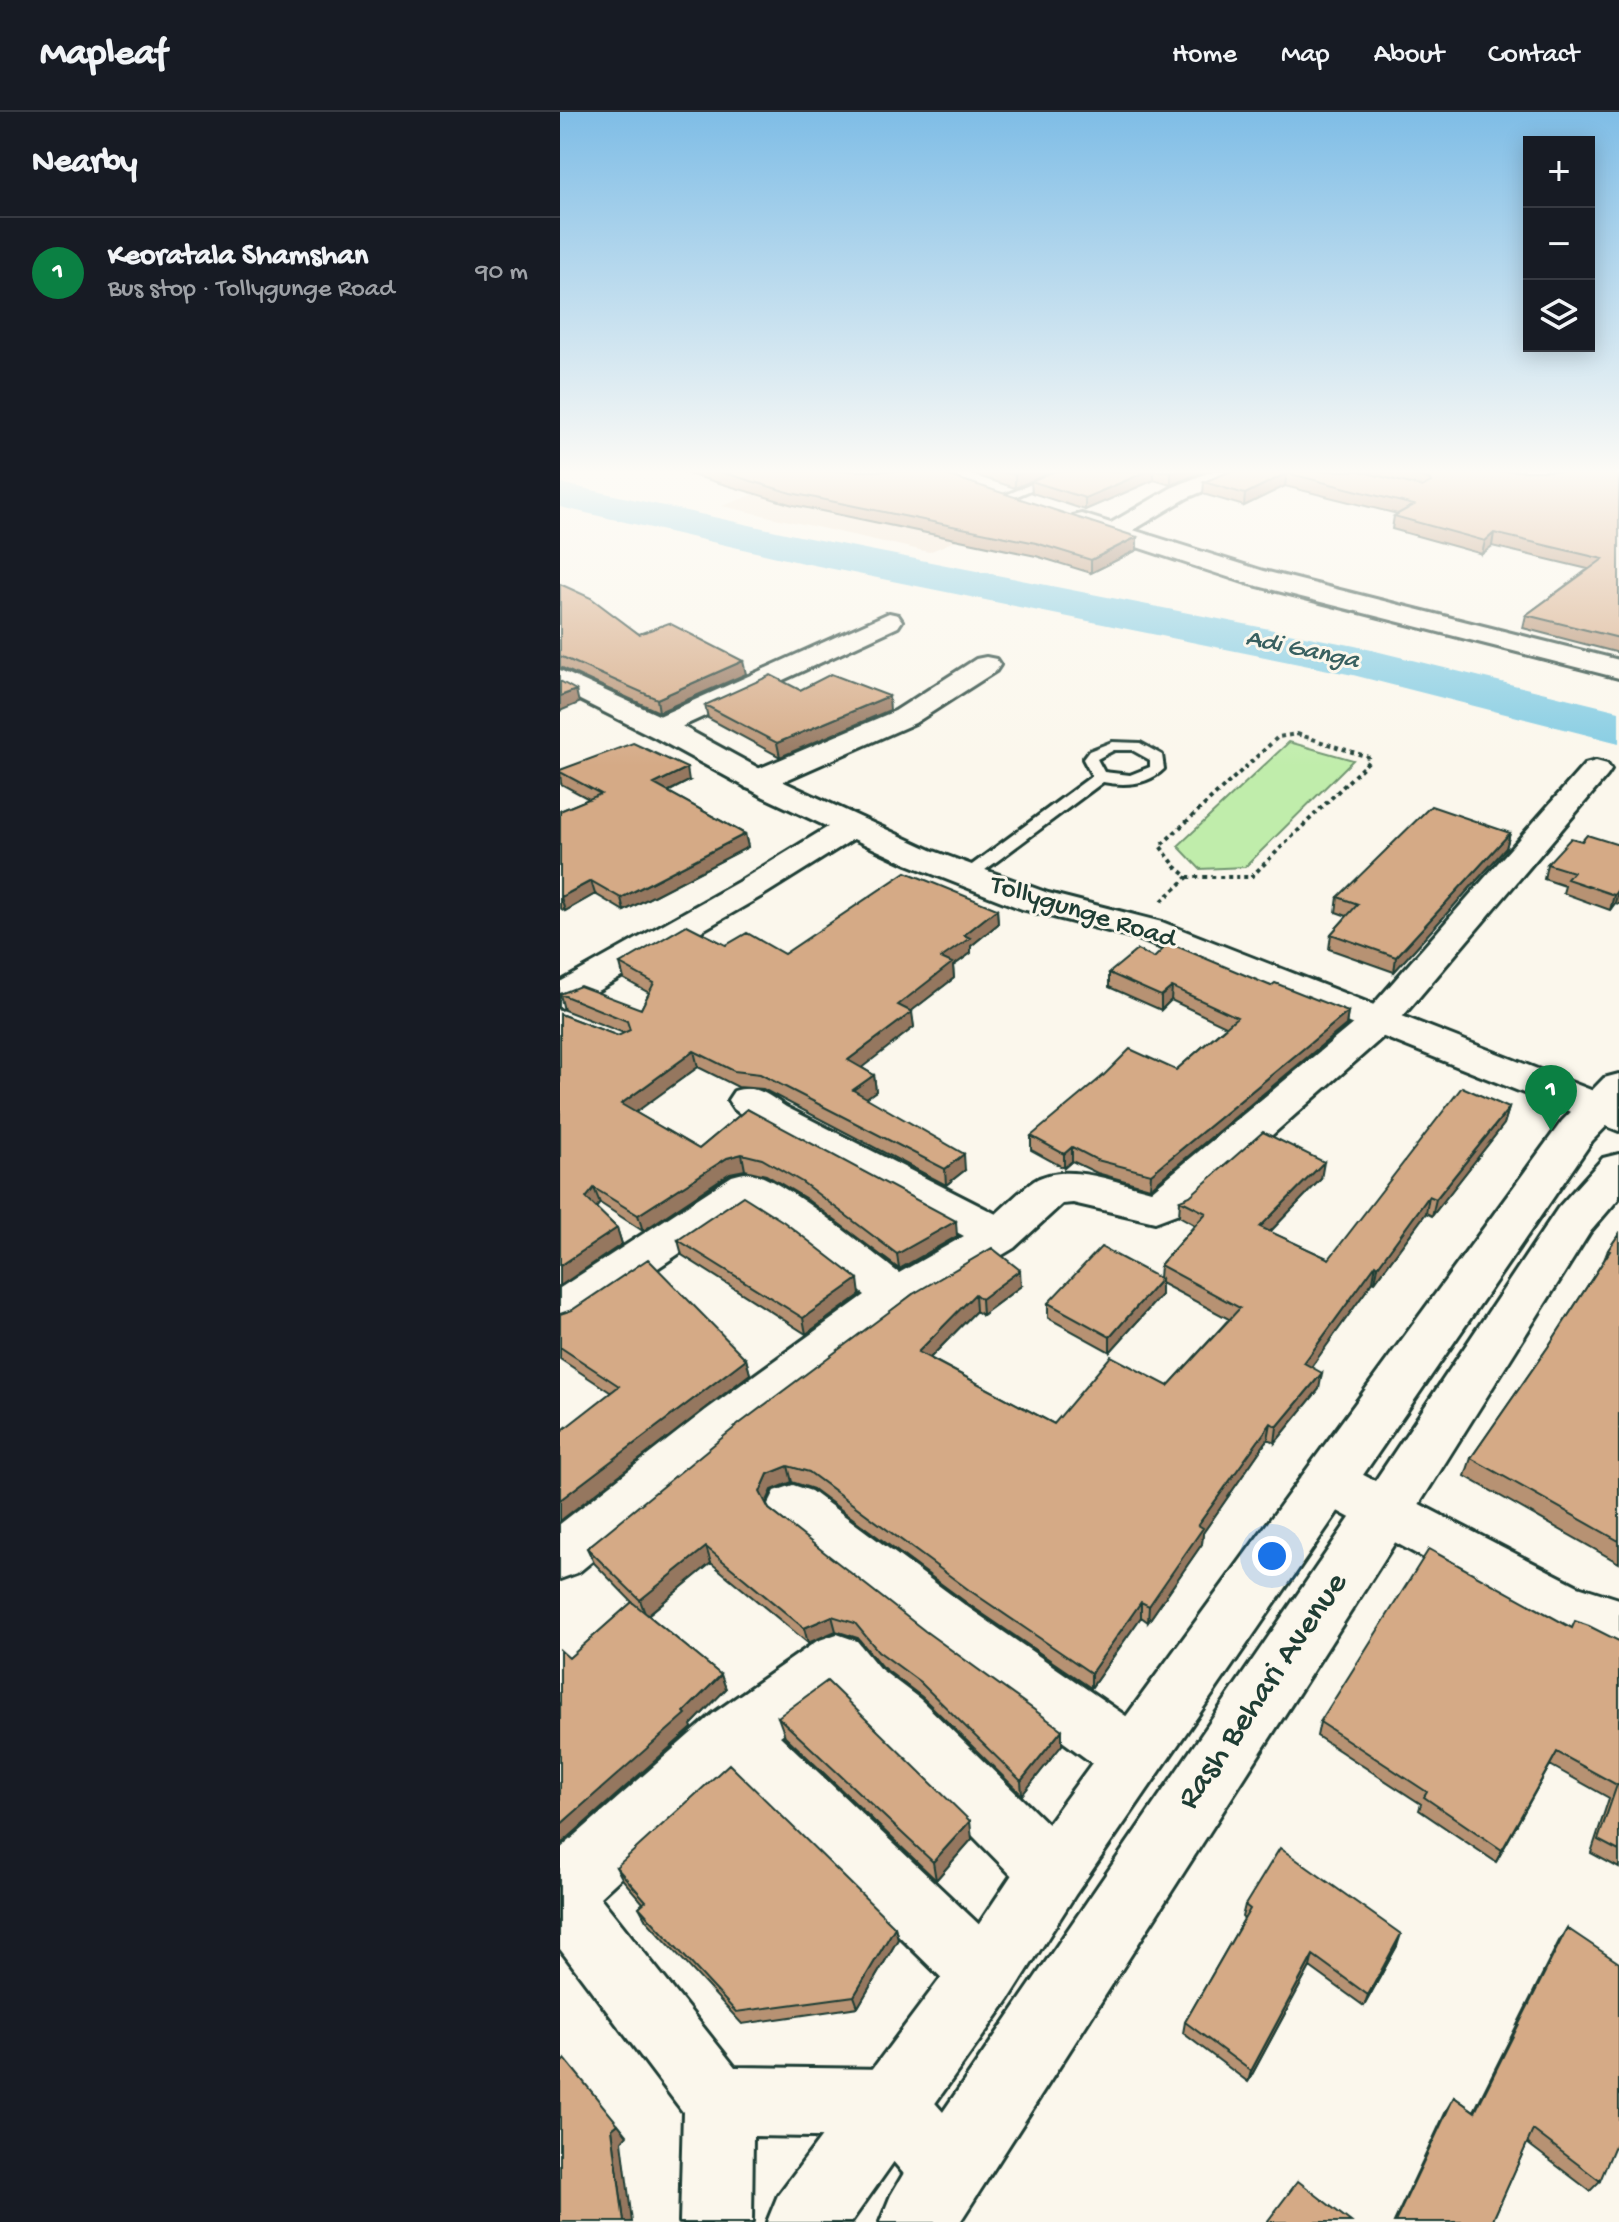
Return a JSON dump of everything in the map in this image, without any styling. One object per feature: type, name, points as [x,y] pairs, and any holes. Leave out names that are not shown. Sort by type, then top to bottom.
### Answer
[{"type":"main road","points":[[1234,569],[1619,669]]},
{"type":"main road","name":"Tollygunge Road","points":[[560,679],[653,734],[967,876],[1035,901],[1135,926],[1379,1021],[1613,1104]]},
{"type":"main road","points":[[805,2222],[985,1975],[1052,1872],[1577,1131],[1613,1104]]},
{"type":"main road","name":"Rash Behari Avenue","points":[[932,2196],[1574,1220],[1619,1169]]},
{"type":"street","points":[[653,734],[889,621]]},
{"type":"street","points":[[757,781],[865,736],[911,713],[958,687],[986,665]]},
{"type":"street","points":[[560,1555],[724,1424],[897,1296],[998,1237],[1051,1190],[1073,1188],[1155,1207],[1172,1199],[1379,1021],[1596,770]]},
{"type":"street","points":[[560,997],[750,889],[852,826]]},
{"type":"street","points":[[748,1100],[772,1117],[970,1218],[998,1237]]},
{"type":"street","points":[[560,1311],[747,1187],[804,1224],[897,1296]]},
{"type":"street","points":[[1328,1481],[1564,1606],[1619,1624]]},
{"type":"street","points":[[793,1507],[949,1626],[1134,1757]]},
{"type":"street","points":[[716,2222],[718,2101],[560,1894],[735,1733],[837,1660],[859,1687],[899,1719],[1052,1872]]},
{"type":"street","points":[[735,1733],[985,1975]]},
{"type":"street","points":[[718,2101],[889,2104],[932,2196]]},
{"type":"lane","points":[[967,876],[1101,776]]},
{"type":"path","points":[[1135,926],[1188,877],[1251,877],[1369,761],[1368,757],[1297,734],[1278,737],[1160,846],[1178,871],[1188,877]]},
{"type":"green space","points":[[1289,742],[1353,760],[1245,867],[1200,869],[1178,846]]},
{"type":"building","points":[[1589,569],[1619,569],[1619,638],[1526,615]]},
{"type":"building","points":[[560,584],[591,598],[639,634],[669,623],[743,661],[657,699],[560,656]]},
{"type":"building","points":[[831,674],[889,696],[777,743],[705,705],[771,675],[800,690]]},
{"type":"building","points":[[560,681],[576,690],[560,696]]},
{"type":"building","points":[[633,743],[687,768],[654,784],[745,834],[621,898],[591,881],[560,897],[560,811],[601,794],[560,770]]},
{"type":"building","points":[[1431,806],[1510,833],[1396,957],[1331,934],[1358,904],[1338,897]]},
{"type":"building","points":[[1587,835],[1619,845],[1619,888],[1614,895],[1567,879],[1573,872],[1547,864],[1571,838],[1582,841]]},
{"type":"building","points":[[906,872],[997,909],[964,935],[970,938],[941,958],[952,963],[898,1005],[912,1012],[848,1060],[874,1075],[853,1090],[964,1154],[945,1169],[760,1074],[734,1071],[694,1051],[621,1104],[699,1149],[747,1109],[956,1221],[897,1254],[802,1182],[762,1159],[742,1154],[727,1158],[638,1215],[594,1188],[586,1198],[617,1228],[560,1266],[560,1014],[618,1036],[630,1030],[627,1021],[560,994],[580,986],[641,1009],[654,983],[620,964],[687,925],[726,945],[747,933],[784,954]]},
{"type":"building","points":[[1169,943],[1271,986],[1275,983],[1348,1012],[1151,1174],[1097,1160],[1072,1147],[1064,1154],[1031,1136],[1130,1049],[1176,1070],[1237,1017],[1172,987],[1161,996],[1109,973],[1137,950],[1154,958]]},
{"type":"building","points":[[1462,1087],[1509,1108],[1436,1199],[1429,1196],[1378,1266],[1376,1264],[1304,1363],[1322,1373],[1277,1427],[1271,1423],[1198,1525],[1203,1528],[1149,1606],[1141,1602],[1091,1673],[969,1590],[809,1472],[788,1466],[768,1474],[760,1492],[769,1509],[925,1631],[1062,1730],[1021,1781],[920,1682],[878,1651],[855,1623],[832,1616],[804,1628],[706,1547],[640,1600],[587,1548],[739,1424],[913,1294],[992,1248],[1020,1270],[981,1299],[975,1294],[918,1352],[1054,1424],[1111,1356],[1168,1386],[1240,1308],[1160,1265],[1206,1213],[1180,1200],[1190,1196],[1263,1132],[1324,1162],[1260,1227],[1329,1259]]},
{"type":"building","points":[[743,1196],[784,1222],[858,1279],[803,1318],[678,1240]]},
{"type":"building","points":[[1619,1234],[1619,1541],[1471,1458],[1548,1347]]},
{"type":"building","points":[[1101,1247],[1161,1279],[1110,1337],[1048,1303]]},
{"type":"building","points":[[648,1259],[746,1359],[560,1500],[560,1432],[619,1386],[560,1347],[560,1314],[572,1310]]},
{"type":"building","points":[[1429,1549],[1572,1628],[1575,1621],[1619,1641],[1619,1851],[1598,1840],[1617,1785],[1557,1752],[1502,1850],[1424,1797],[1427,1792],[1320,1722]]},
{"type":"building","points":[[632,1602],[721,1675],[684,1712],[686,1714],[560,1825],[560,1650],[569,1658]]},
{"type":"building","points":[[827,1681],[970,1821],[933,1862],[778,1717]]},
{"type":"building","points":[[729,1764],[895,1927],[854,1996],[736,2012],[639,1907],[646,1901],[616,1867]]},
{"type":"building","points":[[1280,1848],[1401,1934],[1368,1995],[1313,1955],[1251,2071],[1185,2022],[1250,1909],[1245,1905]]},
{"type":"building","points":[[1567,1928],[1619,1963],[1619,2136],[1600,2181],[1533,2130],[1492,2222],[1395,2222],[1454,2097],[1475,2112]]},
{"type":"building","points":[[565,2059],[618,2124],[612,2129],[624,2222],[560,2222],[560,2064]]},
{"type":"building","points":[[1298,2181],[1351,2222],[1267,2222]]},
{"type":"waterway","name":"Adi Ganga","points":[[901,569],[1355,661],[1619,727]]},
{"type":"place","name":"Keoratala Shamshan","points":[[1551,1131]]}]
